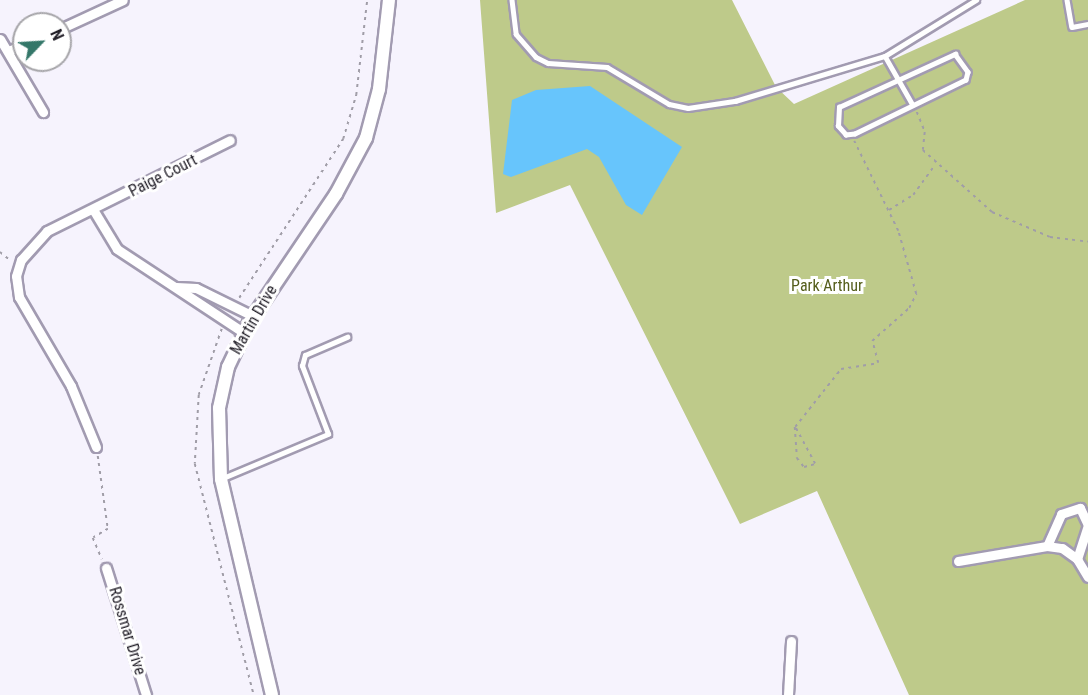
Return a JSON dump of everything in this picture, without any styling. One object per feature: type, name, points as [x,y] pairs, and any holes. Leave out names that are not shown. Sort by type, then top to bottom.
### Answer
[{"type":"street","points":[[72,23],[123,0]]},
{"type":"street","name":"Martin Drive","points":[[272,695],[221,479],[219,408],[243,332],[336,194],[366,138],[379,89],[389,0]]},
{"type":"street","points":[[0,39],[43,112]]},
{"type":"street","points":[[8,51],[12,50]]},
{"type":"street","name":"Paige Court","points":[[19,268],[32,242],[47,231],[94,211],[230,140]]},
{"type":"street","points":[[94,211],[117,249],[243,332]]},
{"type":"street","points":[[19,268],[20,297],[71,386],[96,447]]},
{"type":"street","points":[[176,287],[196,288],[253,316]]},
{"type":"street","points":[[1047,546],[1061,514],[1080,508],[1088,525],[1077,560]]},
{"type":"street","points":[[958,561],[1047,546],[1062,548],[1077,560],[1088,577]]},
{"type":"street","name":"Rossmar Drive","points":[[106,568],[146,695]]},
{"type":"street","points":[[788,695],[791,641]]},
{"type":"lane","points":[[512,0],[516,34],[536,57],[563,65],[607,67],[669,104],[688,108],[735,101],[885,56],[976,0]]},
{"type":"lane","points":[[1067,0],[1072,27],[1088,24]]},
{"type":"lane","points":[[955,54],[965,66],[966,80],[855,134],[846,135],[838,126],[839,107],[901,78],[955,54]]},
{"type":"lane","points":[[885,56],[901,78],[914,105]]},
{"type":"lane","points":[[221,479],[328,434],[302,366],[305,356],[347,337]]},
{"type":"path","points":[[239,298],[343,139],[356,95],[367,0]]},
{"type":"path","points":[[914,105],[925,132],[923,150],[935,165],[993,213],[1063,240],[1088,242]]},
{"type":"path","points":[[795,428],[811,448],[815,464],[804,467],[797,458],[795,428],[841,369],[878,363],[875,335],[914,300],[913,271],[889,210],[860,160],[855,134]]},
{"type":"path","points":[[889,210],[913,195],[935,165]]},
{"type":"path","points":[[0,252],[19,268]]},
{"type":"path","points":[[96,447],[108,530],[93,538],[106,568]]},
{"type":"green space","name":"Park Arthur","points":[[480,0],[732,0],[776,87],[794,104],[1025,0],[1088,0],[1088,695],[909,695],[817,491],[740,524],[570,185],[496,213]]},
{"type":"water","points":[[590,86],[682,147],[642,215],[626,205],[599,157],[587,149],[511,177],[503,174],[512,100],[536,90]]}]
